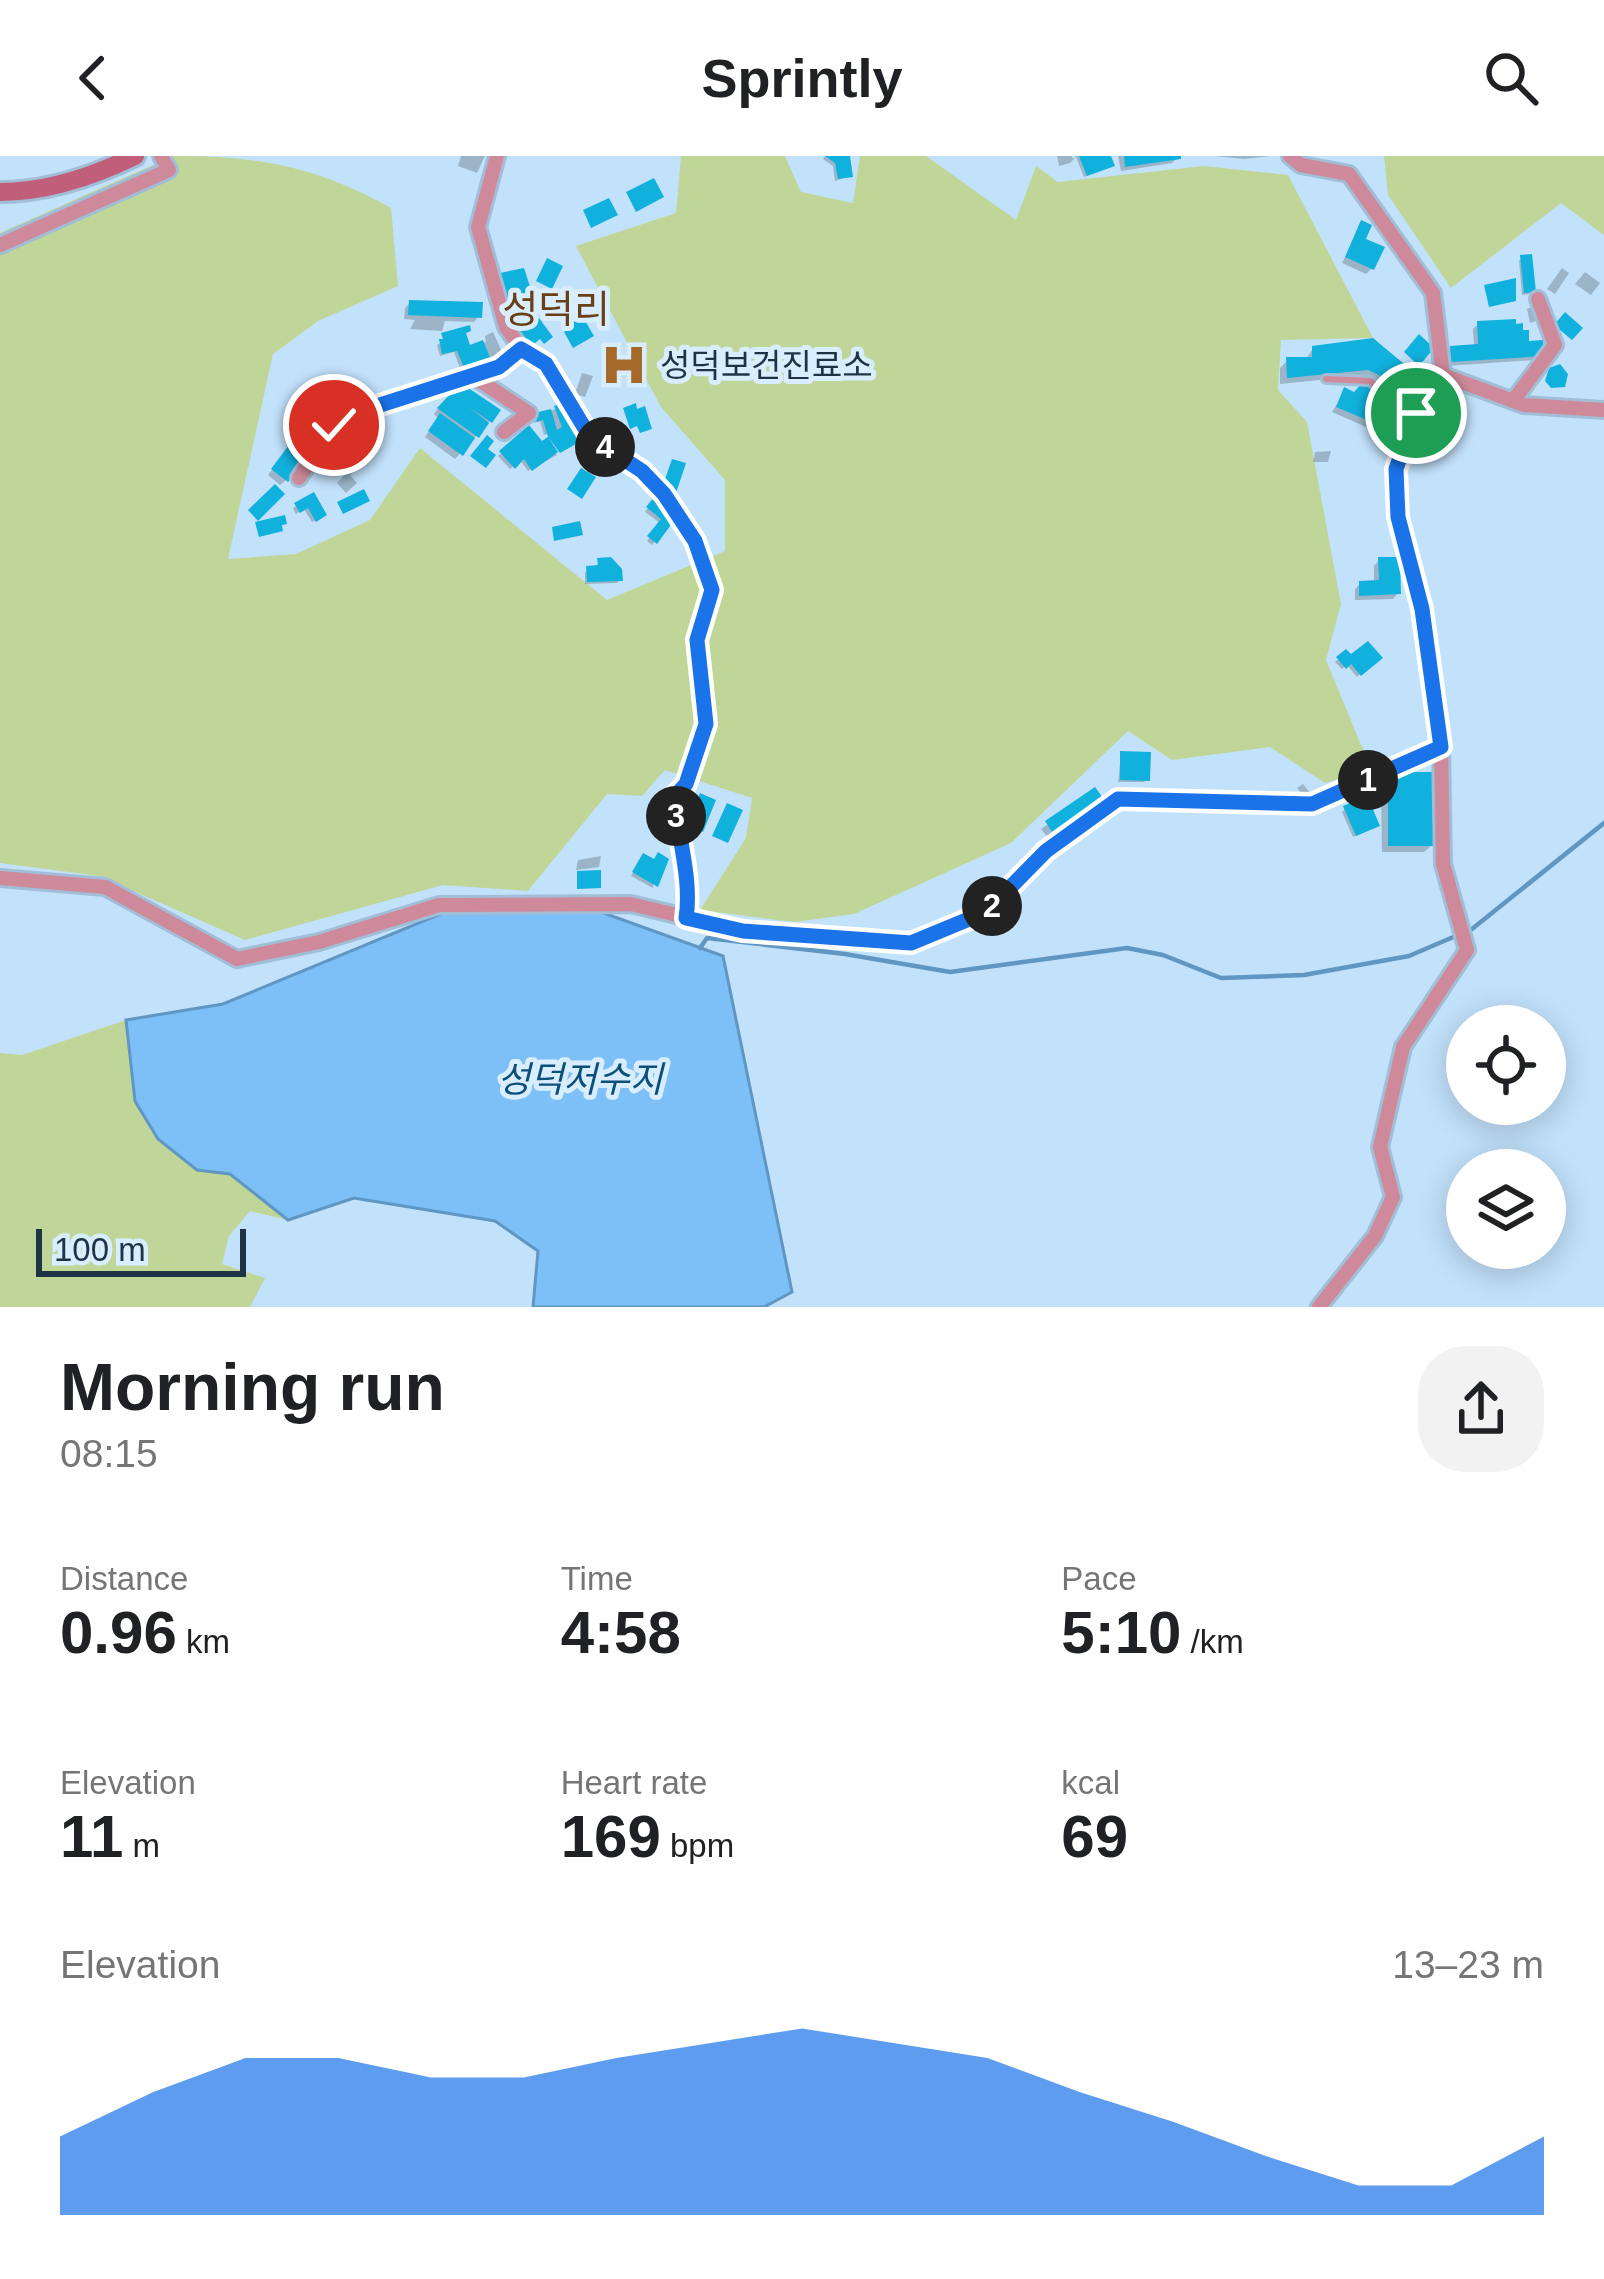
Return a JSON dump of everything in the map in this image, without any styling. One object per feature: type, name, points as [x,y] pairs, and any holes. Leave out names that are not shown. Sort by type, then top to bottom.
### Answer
[{"type":"main road","points":[[0,192],[49,187],[135,156]]},
{"type":"street","points":[[0,245],[169,170],[161,156]]},
{"type":"street","points":[[497,156],[478,227],[506,327],[521,349],[546,364],[590,437],[642,471],[664,494],[695,541],[712,590],[697,640],[706,724],[686,784],[674,797],[680,856],[690,889],[686,918]]},
{"type":"street","points":[[1290,156],[1301,165],[1349,174],[1433,293],[1443,375]]},
{"type":"street","points":[[1513,401],[1555,345],[1538,299]]},
{"type":"street","points":[[299,478],[334,425],[352,414],[499,367],[521,349]]},
{"type":"street","points":[[471,375],[529,413],[504,432]]},
{"type":"street","points":[[1443,375],[1513,401],[1578,412],[1604,410]]},
{"type":"street","points":[[1319,1307],[1375,1236],[1393,1198],[1380,1148],[1403,1047],[1467,950],[1443,864],[1441,747],[1422,609],[1398,517],[1396,469],[1427,386],[1443,375]]},
{"type":"street","points":[[0,878],[105,887],[237,959],[319,943],[439,905],[631,904],[743,931],[911,943],[986,912],[1046,851],[1118,799],[1312,804],[1441,747]]},
{"type":"lane","points":[[1326,379],[1370,381],[1416,413]]},
{"type":"green space","points":[[173,156],[285,166],[337,182],[391,208],[398,286],[318,321],[273,354],[228,559],[296,554],[370,520],[420,448],[607,600],[725,551],[725,480],[661,407],[576,246],[676,213],[681,156],[785,156],[801,192],[853,203],[860,156],[926,156],[1016,220],[1036,166],[1058,182],[1204,166],[1288,175],[1373,338],[1281,340],[1278,390],[1307,422],[1341,604],[1326,660],[1371,769],[1325,783],[1270,747],[1172,760],[1128,731],[1011,843],[854,914],[794,922],[700,910],[746,838],[752,798],[665,770],[642,796],[607,794],[528,891],[443,885],[245,940],[99,876],[0,863],[0,233]]},
{"type":"green space","points":[[1384,156],[1604,156],[1604,235],[1561,203],[1451,288],[1388,195]]},
{"type":"green space","points":[[126,1020],[135,1101],[196,1170],[230,1174],[288,1220],[250,1211],[229,1236],[222,1264],[265,1278],[250,1307],[0,1307],[0,1053],[22,1055]]},
{"type":"water","name":"성덕저수지","points":[[445,912],[601,912],[723,956],[792,1292],[764,1307],[533,1307],[538,1251],[495,1221],[354,1198],[288,1220],[230,1174],[197,1170],[158,1139],[135,1101],[126,1020],[223,1004]]},
{"type":"building","points":[[825,156],[850,156],[853,177],[838,179],[835,163]]},
{"type":"building","points":[[1079,156],[1111,156],[1115,166],[1087,176]]},
{"type":"building","points":[[1124,156],[1181,156],[1181,159],[1125,167]]},
{"type":"building","points":[[654,178],[664,197],[636,212],[626,192]]},
{"type":"building","points":[[609,198],[618,215],[591,228],[583,210]]},
{"type":"building","points":[[1361,220],[1372,225],[1366,239],[1385,247],[1374,270],[1345,257]]},
{"type":"building","points":[[1532,254],[1536,292],[1524,293],[1520,255]]},
{"type":"building","points":[[547,258],[563,266],[552,289],[536,281]]},
{"type":"building","points":[[524,268],[535,302],[506,307],[500,273]]},
{"type":"building","points":[[1516,278],[1516,301],[1489,307],[1484,285]]},
{"type":"building","points":[[409,300],[483,302],[482,318],[408,315]]},
{"type":"building","points":[[580,312],[594,336],[573,348],[564,332],[572,327],[567,319]]},
{"type":"building","points":[[1565,312],[1583,328],[1572,340],[1554,325]]},
{"type":"building","points":[[539,318],[553,337],[529,348],[518,333]]},
{"type":"building","points":[[1516,319],[1516,324],[1523,323],[1523,330],[1529,330],[1529,341],[1543,340],[1544,356],[1451,362],[1450,346],[1478,344],[1477,321]]},
{"type":"building","points":[[470,325],[466,333],[470,345],[483,340],[491,360],[465,370],[457,351],[442,354],[439,339],[443,339],[441,333]]},
{"type":"building","points":[[1419,334],[1434,348],[1419,366],[1404,352]]},
{"type":"building","points":[[1373,338],[1410,369],[1400,385],[1368,370],[1287,378],[1286,357],[1312,357],[1312,346]]},
{"type":"building","points":[[1560,364],[1568,374],[1565,387],[1551,388],[1545,381],[1549,368]]},
{"type":"building","points":[[461,383],[501,410],[492,423],[469,407],[489,423],[479,438],[437,408]]},
{"type":"building","points":[[1361,384],[1379,392],[1373,407],[1380,410],[1374,423],[1336,407],[1344,387],[1354,392]]},
{"type":"building","points":[[314,385],[341,404],[329,423],[308,397]]},
{"type":"building","points":[[565,402],[585,439],[560,453],[543,420],[537,422],[534,413],[551,409],[557,430],[562,427],[554,406]]},
{"type":"building","points":[[636,403],[637,409],[645,406],[652,429],[640,433],[637,426],[630,429],[623,408]]},
{"type":"building","points":[[440,413],[475,438],[463,456],[428,431]]},
{"type":"building","points":[[529,425],[542,441],[548,437],[558,452],[532,471],[524,459],[515,469],[499,451]]},
{"type":"building","points":[[300,430],[317,444],[288,482],[271,469]]},
{"type":"building","points":[[487,435],[494,441],[488,449],[496,455],[486,468],[470,456]]},
{"type":"building","points":[[672,459],[686,463],[676,493],[662,488]]},
{"type":"building","points":[[581,468],[596,477],[582,499],[567,489]]},
{"type":"building","points":[[275,484],[285,494],[258,521],[248,510]]},
{"type":"building","points":[[364,489],[370,501],[343,514],[337,502]]},
{"type":"building","points":[[314,492],[327,515],[316,522],[308,508],[300,513],[294,503]]},
{"type":"building","points":[[654,497],[670,509],[665,516],[673,522],[657,544],[647,536],[661,519],[646,507]]},
{"type":"building","points":[[285,515],[283,531],[259,537],[255,522]]},
{"type":"building","points":[[580,521],[583,535],[554,541],[552,527]]},
{"type":"building","points":[[611,557],[622,569],[623,581],[587,582],[586,566],[598,565],[597,558]]},
{"type":"building","points":[[1378,557],[1400,557],[1401,594],[1359,596],[1359,581],[1379,580]]},
{"type":"building","points":[[1368,641],[1383,658],[1361,676],[1336,657],[1346,649],[1351,654]]},
{"type":"building","points":[[1120,751],[1151,752],[1150,781],[1120,780]]},
{"type":"building","points":[[1435,772],[1435,846],[1388,846],[1388,778]]},
{"type":"building","points":[[1095,787],[1105,801],[1055,836],[1045,821]]},
{"type":"building","points":[[700,793],[716,800],[703,832],[681,823],[690,800],[696,802]]},
{"type":"building","points":[[1362,798],[1380,826],[1356,836],[1343,806]]},
{"type":"building","points":[[727,803],[743,810],[728,843],[712,836]]},
{"type":"building","points":[[658,852],[669,859],[658,887],[632,872],[643,853],[654,859]]},
{"type":"building","points":[[601,870],[601,888],[577,889],[577,871]]},
{"type":"waterway","points":[[700,948],[707,938],[950,972],[1127,948],[1163,955],[1221,978],[1304,975],[1409,956],[1472,929],[1604,823]]},
{"type":"place","name":"성덕보건진료소","points":[[624,365]]},
{"type":"district","name":"성덕리","points":[[556,309]]},
{"type":"route","points":[[334,425],[352,414],[499,367],[521,349],[546,364],[590,437],[642,471],[664,494],[695,541],[712,590],[697,640],[706,724],[686,784],[674,797],[680,856],[690,889],[686,918],[743,931],[911,943],[986,912],[1046,851],[1118,799],[1312,804],[1441,747],[1422,609],[1398,517],[1396,469],[1416,413]]}]
